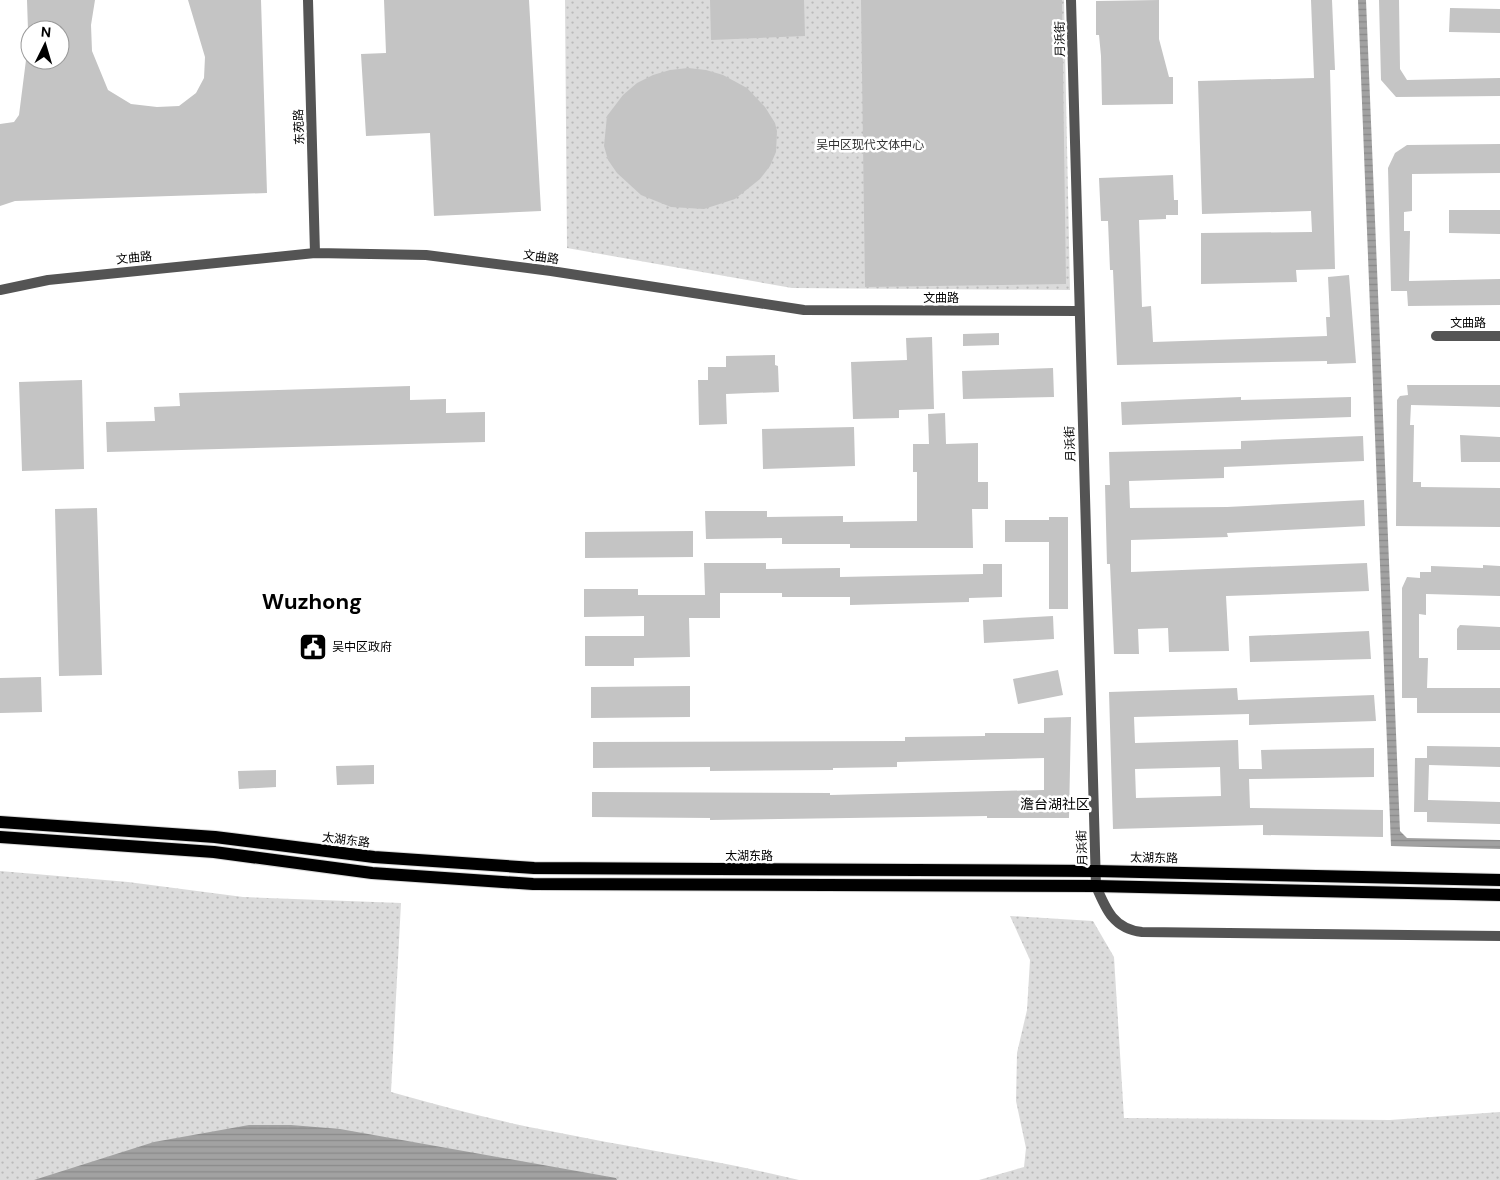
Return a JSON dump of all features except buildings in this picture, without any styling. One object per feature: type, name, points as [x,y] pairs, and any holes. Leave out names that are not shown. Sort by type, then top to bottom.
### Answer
[{"type":"main road","name":"太湖东路","points":[[0,822],[215,837],[384,858],[534,868],[1096,871],[1500,880]]},
{"type":"main road","points":[[0,838],[214,852],[372,873],[524,884],[1096,886],[1500,895]]},
{"type":"street","name":"东苑路","points":[[308,0],[315,253]]},
{"type":"street","name":"月浜街","points":[[1071,0],[1078,311],[1096,886]]},
{"type":"street","name":"文曲路","points":[[0,290],[48,280],[315,253],[426,255],[551,271],[804,310],[1078,311]]},
{"type":"street","name":"文曲路","points":[[1436,336],[1500,336]]},
{"type":"street","points":[[1096,886],[1112,919],[1129,929],[1142,932],[1500,936]]},
{"type":"green space","name":"吴中区现代文体中心","points":[[565,0],[1064,0],[1070,290],[792,288],[567,248]]},
{"type":"green space","points":[[0,871],[128,882],[243,897],[401,903],[391,1092],[510,1123],[737,1166],[799,1180],[0,1180]]},
{"type":"green space","points":[[1010,916],[1093,921],[1114,957],[1124,1118],[1390,1120],[1500,1112],[1500,1180],[979,1180],[1024,1167],[1026,1148],[1016,1101],[1017,1053],[1027,1010],[1030,960]]},
{"type":"shaded area","points":[[1358,0],[1366,0],[1400,831],[1407,838],[1500,840],[1500,849],[1391,846]]},
{"type":"shaded area","points":[[249,1125],[291,1125],[340,1129],[616,1178],[617,1180],[34,1180],[154,1142]]},
{"type":"place","name":"吴中区政府","points":[[313,647]]},
{"type":"district","name":"Wuzhong","points":[[312,601]]},
{"type":"district","name":"澹台湖社区","points":[[1055,804]]}]
